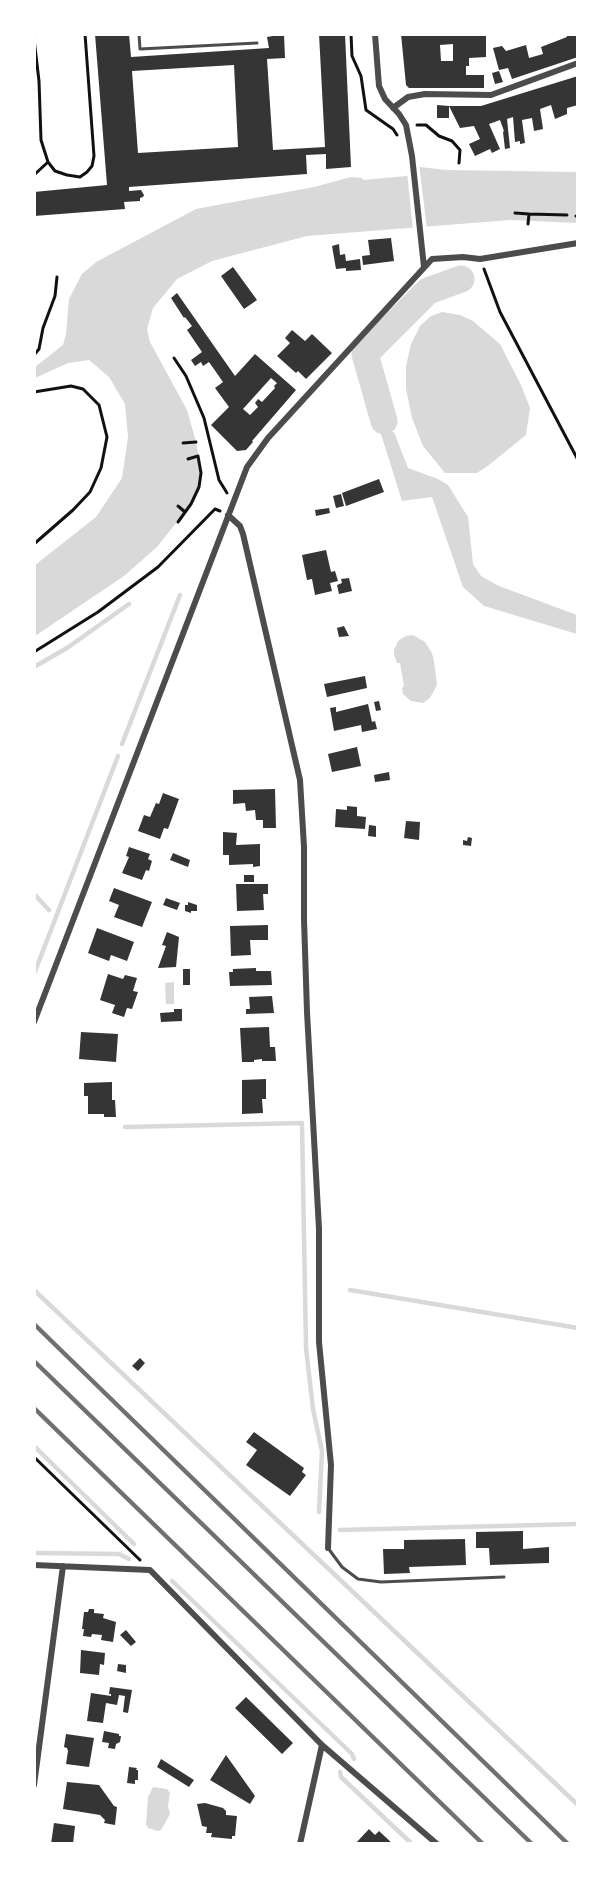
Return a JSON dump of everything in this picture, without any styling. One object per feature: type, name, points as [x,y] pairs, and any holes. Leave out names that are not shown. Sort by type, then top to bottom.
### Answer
[{"type":"street","points":[[375,34],[379,87],[385,99],[406,126],[412,156],[424,267]]},
{"type":"street","points":[[393,108],[408,97],[425,94],[491,95],[578,63]]},
{"type":"street","points":[[34,1022],[247,467],[268,438],[432,260],[463,257],[480,259],[578,243]]},
{"type":"street","points":[[228,515],[240,526],[243,534],[300,780],[304,847],[307,1012],[319,1229],[319,1342],[331,1465],[328,1548]]},
{"type":"street","points":[[34,1565],[150,1570],[322,1745],[437,1844]]},
{"type":"street","points":[[34,1785],[63,1566]]},
{"type":"street","points":[[300,1844],[322,1745]]},
{"type":"lane","points":[[139,34],[140,49],[256,43]]},
{"type":"lane","points":[[328,1548],[342,1567],[358,1579],[381,1582],[504,1577]]},
{"type":"path","points":[[35,37],[42,140],[48,162],[55,171],[80,177],[92,165],[94,156],[85,34]]},
{"type":"path","points":[[395,131],[406,126],[426,125],[439,136],[452,141],[460,150],[459,164]]},
{"type":"path","points":[[34,175],[48,162]]},
{"type":"path","points":[[515,213],[567,215]]},
{"type":"path","points":[[528,224],[529,214]]},
{"type":"path","points":[[480,259],[500,312],[578,460]]},
{"type":"path","points":[[34,355],[39,349],[43,328],[55,296],[57,277]]},
{"type":"path","points":[[34,652],[98,612],[158,567],[215,509],[228,515],[227,490],[219,480],[204,418],[186,376],[174,358]]},
{"type":"path","points":[[34,392],[71,386],[83,389],[99,405],[107,437],[101,468],[90,492],[34,544]]},
{"type":"path","points":[[183,443],[196,442]]},
{"type":"path","points":[[178,522],[199,487],[201,473],[198,456],[188,459]]},
{"type":"path","points":[[178,506],[185,512]]},
{"type":"path","points":[[34,1457],[150,1570]]},
{"type":"shaded area","points":[[420,167],[446,170],[577,172],[577,223],[510,220],[307,236],[212,261],[177,279],[153,308],[147,329],[150,342],[187,410],[196,442],[201,473],[199,487],[191,504],[157,547],[124,576],[35,636],[35,565],[96,517],[122,478],[128,437],[125,404],[109,377],[89,360],[68,363],[35,378],[35,367],[63,345],[69,299],[82,274],[96,262],[196,209],[314,187],[351,177],[363,180],[406,176]]},
{"type":"shaded area","points":[[442,312],[460,315],[473,321],[500,344],[530,408],[526,435],[477,473],[445,473],[423,446],[412,418],[406,389],[406,366],[411,344],[420,326],[431,316]]},
{"type":"shaded area","points":[[367,341],[391,420],[377,420],[358,351]]},
{"type":"shaded area","points":[[394,432],[408,468],[448,485],[468,517],[473,564],[481,576],[499,586],[577,615],[577,634],[484,606],[463,587],[432,497],[402,501],[381,434]]},
{"type":"shaded area","points":[[413,635],[425,642],[434,661],[437,685],[430,698],[423,703],[411,701],[403,694],[400,663],[397,663],[394,655],[398,641]]},
{"type":"shaded area","points":[[174,982],[174,1004],[166,1004],[165,983]]},
{"type":"shaded area","points":[[153,1787],[167,1789],[170,1793],[168,1806],[170,1814],[161,1830],[158,1831],[148,1828],[146,1824],[148,1797]]},
{"type":"pier","points":[[419,164],[427,229],[413,230],[407,172]]},
{"type":"building","points":[[95,34],[129,34],[131,57],[269,48],[267,37],[284,34],[285,58],[267,59],[273,150],[325,147],[319,34],[345,34],[351,167],[326,169],[326,154],[306,155],[307,174],[129,187],[129,191],[141,190],[144,195],[140,201],[124,202],[125,209],[34,216],[34,192],[107,185]],"holes":[[[234,65],[238,147],[138,153],[132,71]]]},
{"type":"building","points":[[401,34],[486,34],[486,57],[469,58],[469,66],[466,66],[466,75],[484,75],[484,88],[409,88],[406,85]],"holes":[[[453,44],[453,61],[441,61],[440,45]]]},
{"type":"building","points":[[566,34],[578,34],[578,57],[512,79],[508,68],[499,70],[493,48],[502,46],[506,51],[526,45],[529,58],[543,54],[541,47],[567,37]]},
{"type":"building","points":[[499,71],[503,82],[495,84],[492,73]]},
{"type":"building","points":[[578,76],[578,105],[567,108],[567,114],[555,119],[551,105],[540,109],[543,129],[534,131],[532,118],[522,120],[525,143],[515,142],[513,117],[507,119],[510,148],[505,149],[504,131],[500,120],[489,124],[500,149],[492,153],[490,149],[475,156],[469,144],[480,139],[474,126],[460,128],[449,106],[481,106]]},
{"type":"building","points":[[437,105],[449,106],[449,118],[437,118]]},
{"type":"building","points":[[391,238],[394,261],[363,265],[362,256],[370,255],[368,240]]},
{"type":"building","points":[[339,244],[340,255],[345,254],[346,261],[360,259],[361,270],[336,269],[332,246]]},
{"type":"building","points":[[233,267],[257,300],[244,309],[221,276]]},
{"type":"building","points":[[177,293],[235,376],[255,354],[296,390],[246,450],[237,451],[211,425],[229,407],[215,388],[223,382],[209,362],[203,366],[201,362],[195,366],[191,360],[202,352],[187,330],[192,326],[171,298]],"holes":[[[271,378],[277,383],[262,402],[258,399],[255,403],[258,407],[250,415],[243,409]]]},
{"type":"building","points":[[292,330],[305,341],[312,334],[332,353],[306,379],[277,356],[290,343],[285,338]]},
{"type":"building","points":[[379,479],[384,492],[346,506],[342,493]]},
{"type":"building","points":[[341,494],[344,506],[336,508],[333,496]]},
{"type":"building","points":[[329,508],[330,513],[316,516],[315,510]]},
{"type":"building","points":[[326,550],[331,572],[335,571],[338,581],[330,583],[332,591],[315,595],[312,579],[307,580],[302,555]]},
{"type":"building","points":[[349,578],[352,591],[339,594],[337,585],[342,583],[341,579]]},
{"type":"building","points":[[344,626],[349,636],[339,637],[337,628]]},
{"type":"building","points":[[365,676],[367,688],[327,697],[324,684]]},
{"type":"building","points":[[379,701],[381,710],[376,711],[374,702]]},
{"type":"building","points":[[368,704],[372,722],[375,721],[377,729],[362,732],[361,725],[334,731],[330,708],[336,707],[336,712]]},
{"type":"building","points":[[357,747],[361,766],[332,772],[328,754]]},
{"type":"building","points":[[389,772],[390,780],[375,782],[374,775]]},
{"type":"building","points":[[275,789],[276,828],[263,828],[263,820],[256,820],[255,810],[246,811],[245,803],[233,804],[233,790]]},
{"type":"building","points":[[163,793],[179,799],[168,829],[164,828],[160,839],[138,831],[144,815],[150,817]]},
{"type":"building","points":[[347,806],[357,807],[357,816],[366,817],[365,829],[335,827],[336,809],[347,810]]},
{"type":"building","points":[[406,821],[420,822],[419,840],[404,838]]},
{"type":"building","points":[[369,825],[376,826],[376,837],[368,836]]},
{"type":"building","points":[[223,832],[237,833],[236,845],[260,844],[260,866],[229,865],[229,855],[223,855]]},
{"type":"building","points":[[468,837],[472,838],[471,846],[463,845],[463,840],[467,841]]},
{"type":"building","points":[[129,847],[150,854],[148,859],[152,861],[149,871],[146,870],[142,880],[122,873],[129,857],[126,856]]},
{"type":"building","points":[[173,853],[190,860],[188,867],[170,860]]},
{"type":"building","points":[[244,875],[254,875],[254,882],[244,882]]},
{"type":"building","points":[[236,884],[268,884],[268,894],[263,894],[264,910],[237,911]]},
{"type":"building","points":[[114,888],[152,902],[142,927],[114,917],[119,905],[109,901]]},
{"type":"building","points":[[166,898],[180,903],[177,910],[163,905]]},
{"type":"building","points":[[188,902],[197,905],[197,911],[191,911],[191,913],[185,911],[185,905],[188,905]]},
{"type":"building","points":[[268,925],[268,940],[250,940],[251,955],[231,956],[230,926]]},
{"type":"building","points":[[97,928],[134,942],[127,961],[111,955],[109,961],[88,953]]},
{"type":"building","points":[[167,932],[179,937],[176,967],[158,968],[166,946],[162,945]]},
{"type":"building","points":[[256,968],[256,971],[271,971],[272,985],[230,986],[229,972],[233,972],[233,969]]},
{"type":"building","points":[[183,969],[190,969],[190,985],[183,985]]},
{"type":"building","points":[[108,974],[123,979],[125,975],[137,978],[133,991],[138,992],[132,1009],[127,1008],[124,1017],[112,1013],[115,1005],[100,1000]]},
{"type":"building","points":[[272,996],[274,1013],[246,1014],[246,1009],[250,1009],[249,997]]},
{"type":"building","points":[[174,1009],[182,1009],[182,1021],[161,1022],[160,1013],[174,1012]]},
{"type":"building","points":[[269,1027],[270,1047],[275,1047],[276,1061],[262,1061],[262,1059],[242,1062],[240,1028]]},
{"type":"building","points":[[81,1032],[118,1034],[116,1062],[79,1059]]},
{"type":"building","points":[[266,1079],[266,1099],[262,1099],[263,1113],[242,1114],[242,1080]]},
{"type":"building","points":[[112,1082],[112,1100],[115,1100],[116,1117],[88,1114],[88,1096],[84,1096],[84,1083]]},
{"type":"building","points":[[140,1358],[145,1363],[138,1371],[132,1366]]},
{"type":"building","points":[[254,1432],[304,1468],[302,1472],[306,1475],[290,1496],[246,1465],[257,1450],[246,1442]]},
{"type":"building","points":[[523,1531],[523,1549],[549,1547],[549,1563],[490,1565],[489,1548],[476,1548],[476,1532]]},
{"type":"building","points":[[465,1539],[466,1565],[409,1567],[410,1573],[384,1574],[383,1549],[404,1549],[404,1540]]},
{"type":"building","points":[[89,1609],[94,1609],[94,1613],[104,1614],[103,1618],[116,1622],[113,1642],[101,1640],[102,1635],[83,1636],[84,1612],[88,1612]]},
{"type":"building","points":[[126,1630],[136,1642],[131,1646],[120,1635]]},
{"type":"building","points":[[81,1650],[105,1653],[104,1665],[100,1664],[99,1675],[80,1673]]},
{"type":"building","points":[[118,1664],[126,1665],[126,1673],[117,1671]]},
{"type":"building","points":[[110,1687],[132,1690],[128,1713],[123,1712],[125,1696],[119,1695],[117,1705],[106,1703],[103,1723],[87,1721],[91,1693],[111,1696]]},
{"type":"building","points":[[246,1697],[293,1743],[282,1754],[235,1708]]},
{"type":"building","points":[[104,1731],[121,1736],[115,1749],[108,1748],[109,1743],[102,1742]]},
{"type":"building","points":[[66,1734],[94,1738],[89,1767],[66,1764],[68,1751],[64,1747]]},
{"type":"building","points":[[226,1755],[255,1796],[250,1804],[210,1780]]},
{"type":"building","points":[[161,1759],[194,1780],[189,1787],[157,1767]]},
{"type":"building","points":[[129,1767],[138,1770],[138,1780],[135,1780],[135,1784],[127,1783]]},
{"type":"building","points":[[67,1782],[99,1785],[117,1807],[115,1825],[104,1823],[105,1820],[100,1815],[63,1809]]},
{"type":"building","points":[[205,1803],[223,1808],[226,1815],[237,1816],[235,1836],[232,1836],[232,1839],[211,1837],[212,1833],[206,1833],[207,1827],[202,1826],[197,1804]]},
{"type":"building","points":[[54,1823],[75,1826],[73,1844],[51,1844]]},
{"type":"building","points":[[369,1829],[375,1835],[379,1831],[393,1844],[355,1844]]},
{"type":"waterway","points":[[384,421],[365,354],[428,291],[461,279]]},
{"type":"waterway","points":[[122,744],[180,595]]},
{"type":"waterway","points":[[34,667],[67,648],[129,604]]},
{"type":"waterway","points":[[34,974],[118,756]]},
{"type":"waterway","points":[[34,894],[49,910]]},
{"type":"waterway","points":[[125,1127],[302,1123],[306,1348],[313,1409],[322,1451],[319,1512]]},
{"type":"waterway","points":[[34,1290],[578,1805]]},
{"type":"waterway","points":[[350,1290],[578,1328]]},
{"type":"waterway","points":[[34,1446],[134,1544]]},
{"type":"waterway","points":[[340,1530],[578,1524]]},
{"type":"waterway","points":[[34,1553],[119,1554],[129,1559]]},
{"type":"waterway","points":[[172,1581],[352,1754],[354,1759]]},
{"type":"waterway","points":[[340,1772],[341,1777],[412,1844]]},
{"type":"railway","points":[[34,1324],[568,1844]]},
{"type":"railway","points":[[34,1361],[532,1844]]},
{"type":"railway","points":[[34,1408],[483,1844]]}]
